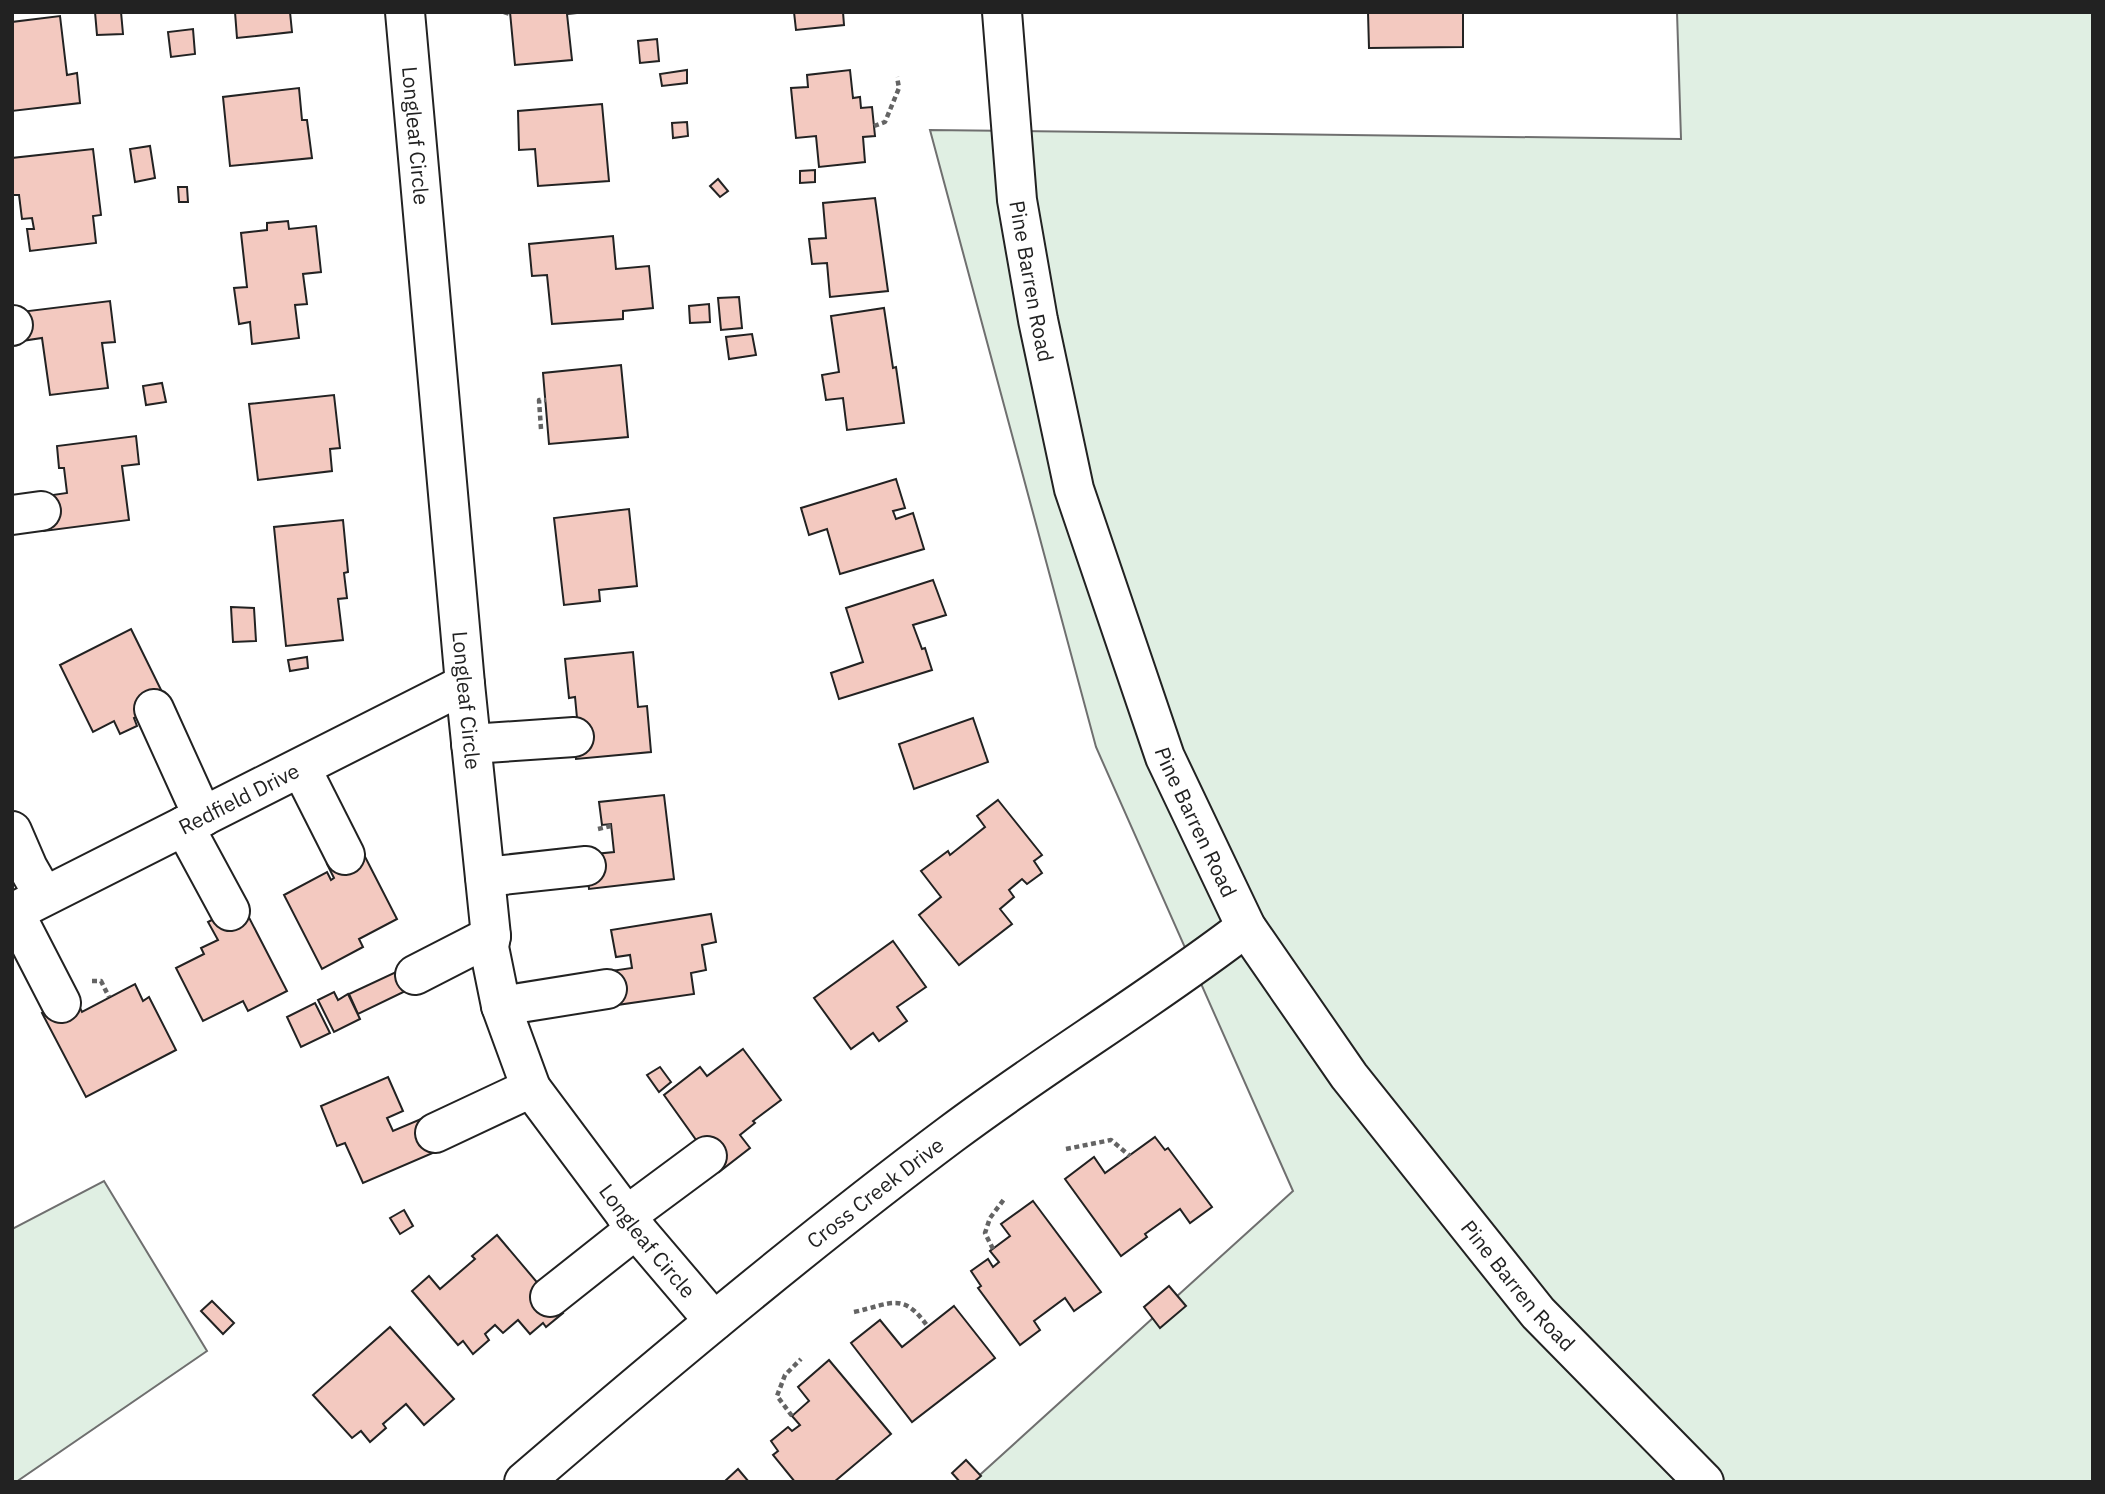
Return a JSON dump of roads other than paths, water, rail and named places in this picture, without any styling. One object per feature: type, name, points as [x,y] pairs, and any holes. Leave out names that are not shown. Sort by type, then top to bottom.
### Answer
[{"type":"street","name":"Longleaf Circle","points":[[405,12],[465,684],[491,936],[489,947],[501,1006],[531,1088],[631,1222],[714,1321]]},
{"type":"street","name":"Pine Barren Road","points":[[1002,12],[1017,200],[1038,320],[1074,489],[1165,757],[1246,927],[1349,1076],[1538,1313],[1704,1482]]},
{"type":"street","name":"Redfield Drive","points":[[24,907],[465,684]]},
{"type":"street","points":[[153,709],[193,821],[230,911]]},
{"type":"street","points":[[471,744],[574,737]]},
{"type":"street","points":[[301,768],[345,855]]},
{"type":"street","points":[[12,831],[28,868],[24,907],[61,1003]]},
{"type":"street","points":[[485,877],[586,866]]},
{"type":"street","name":"Cross Creek Drive","points":[[524,1482],[714,1321],[952,1133],[1197,964],[1246,927]]},
{"type":"street","points":[[415,975],[491,936]]},
{"type":"street","points":[[501,1006],[607,989]]},
{"type":"street","points":[[435,1133],[531,1088]]},
{"type":"street","points":[[550,1297],[706,1156]]}]
